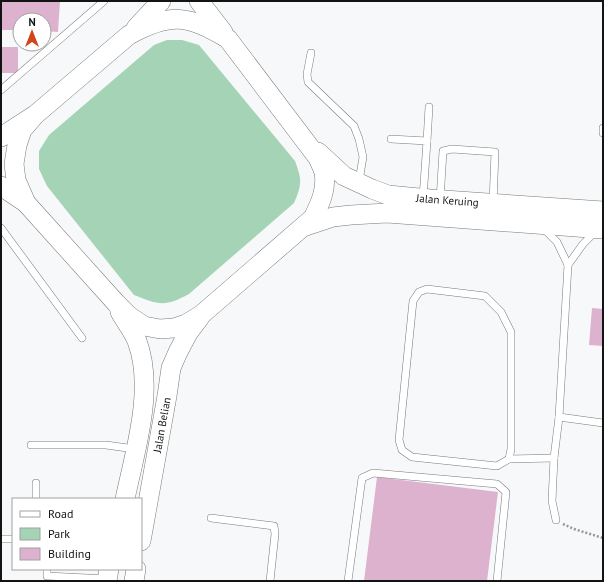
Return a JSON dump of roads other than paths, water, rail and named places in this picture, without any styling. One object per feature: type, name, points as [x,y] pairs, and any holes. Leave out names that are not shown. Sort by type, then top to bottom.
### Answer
[{"type":"main road","points":[[1,137],[35,115],[130,35],[161,1]]},
{"type":"main road","points":[[35,115],[22,130],[17,145],[14,164],[16,180],[26,202],[116,303],[129,316],[144,326],[160,329],[174,328],[201,316],[313,218],[320,203],[325,186],[324,172],[318,158],[308,143],[200,1]]},
{"type":"main road","points":[[130,35],[145,26],[164,20],[177,19],[191,20],[208,27],[228,39]]},
{"type":"main road","name":"Jalan Keruing","points":[[308,143],[340,172],[359,184],[388,194],[432,199],[493,203],[602,222]]},
{"type":"main road","points":[[1,186],[26,202]]},
{"type":"main road","name":"Jalan Keruing","points":[[302,227],[333,217],[369,214],[421,215],[538,224],[602,222]]},
{"type":"main road","name":"Jalan Belian","points":[[116,303],[137,341],[144,374],[144,406],[124,498]]},
{"type":"main road","name":"Jalan Belian","points":[[142,536],[168,396],[171,368],[188,333],[201,316]]},
{"type":"main road","points":[[134,581],[136,570]]},
{"type":"lane","points":[[1,90],[104,1]]},
{"type":"lane","points":[[311,53],[307,74],[308,82],[354,126],[359,139],[363,157],[359,184]]},
{"type":"lane","points":[[429,107],[427,141],[432,199]]},
{"type":"lane","points":[[603,128],[603,134]]},
{"type":"lane","points":[[391,139],[427,141]]},
{"type":"lane","points":[[432,199],[443,151],[452,149],[494,152],[493,203]]},
{"type":"lane","points":[[568,265],[583,244],[602,222]]},
{"type":"lane","points":[[538,224],[557,242],[568,265],[559,417],[554,458],[552,501],[556,520]]},
{"type":"lane","points":[[1,228],[82,338]]},
{"type":"lane","points":[[509,459],[511,449],[511,332],[501,312],[484,296],[427,289],[419,292],[413,301],[399,440],[402,450],[412,457],[497,466],[509,459],[554,458]]},
{"type":"lane","points":[[559,417],[603,423]]},
{"type":"lane","points":[[31,445],[106,445],[135,449]]},
{"type":"lane","points":[[348,581],[362,478],[374,473],[497,484],[506,492],[497,581]]},
{"type":"lane","points":[[36,483],[36,498]]},
{"type":"lane","points":[[210,518],[274,526],[275,534],[270,581]]},
{"type":"lane","points":[[1,538],[12,539]]},
{"type":"lane","points":[[47,575],[108,576]]}]
